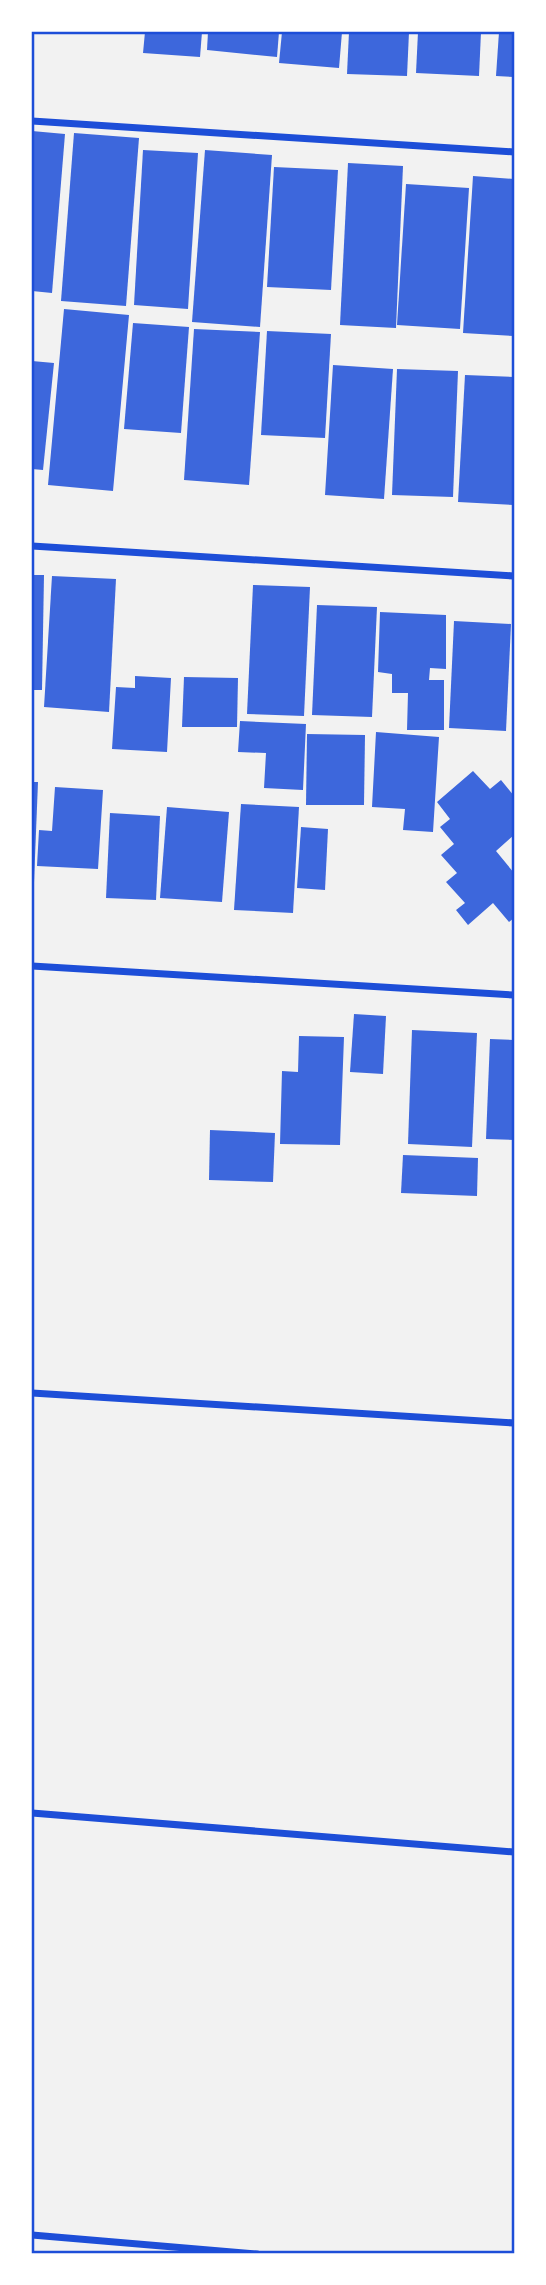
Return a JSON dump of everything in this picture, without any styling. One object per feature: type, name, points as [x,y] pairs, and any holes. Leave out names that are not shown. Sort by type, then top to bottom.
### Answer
[{"type":"street","points":[[32,121],[514,152]]},
{"type":"street","points":[[32,546],[514,576]]},
{"type":"street","points":[[32,966],[514,995]]},
{"type":"street","points":[[32,1393],[514,1423]]},
{"type":"street","points":[[32,1813],[514,1852]]},
{"type":"street","points":[[32,2235],[257,2253]]},
{"type":"building","points":[[145,32],[202,32],[200,57],[143,53]]},
{"type":"building","points":[[208,32],[279,32],[277,57],[207,50]]},
{"type":"building","points":[[282,32],[342,32],[339,68],[279,63]]},
{"type":"building","points":[[349,32],[409,32],[407,76],[347,74]]},
{"type":"building","points":[[418,32],[481,32],[479,76],[416,73]]},
{"type":"building","points":[[499,32],[514,32],[514,77],[496,76]]},
{"type":"building","points":[[32,131],[65,134],[52,293],[32,291]]},
{"type":"building","points":[[74,133],[139,138],[126,306],[61,301]]},
{"type":"building","points":[[143,150],[198,153],[188,309],[134,305]]},
{"type":"building","points":[[205,150],[272,155],[260,327],[192,322]]},
{"type":"building","points":[[348,163],[403,166],[396,328],[340,325]]},
{"type":"building","points":[[274,167],[338,170],[331,290],[267,287]]},
{"type":"building","points":[[473,176],[514,179],[514,336],[463,333]]},
{"type":"building","points":[[406,184],[469,188],[460,329],[397,325]]},
{"type":"building","points":[[64,309],[129,315],[113,491],[48,485]]},
{"type":"building","points":[[133,323],[189,327],[181,433],[124,429]]},
{"type":"building","points":[[194,329],[260,332],[249,485],[184,480]]},
{"type":"building","points":[[267,331],[331,334],[325,438],[261,435]]},
{"type":"building","points":[[32,361],[54,363],[43,470],[32,469]]},
{"type":"building","points":[[333,365],[393,369],[384,499],[325,495]]},
{"type":"building","points":[[397,369],[458,371],[453,497],[392,495]]},
{"type":"building","points":[[465,375],[514,377],[514,505],[458,502]]},
{"type":"building","points":[[32,575],[44,575],[42,690],[32,690]]},
{"type":"building","points":[[52,576],[116,579],[109,712],[44,707]]},
{"type":"building","points":[[253,585],[310,587],[304,716],[247,714]]},
{"type":"building","points":[[317,605],[377,607],[372,717],[312,715]]},
{"type":"building","points":[[380,612],[446,615],[446,669],[430,668],[429,680],[444,680],[444,730],[407,730],[408,693],[392,693],[392,674],[378,672]]},
{"type":"building","points":[[454,621],[511,624],[506,731],[449,728]]},
{"type":"building","points":[[135,676],[171,678],[167,752],[112,749],[116,687],[135,688]]},
{"type":"building","points":[[184,677],[238,678],[237,727],[182,727]]},
{"type":"building","points":[[240,721],[306,724],[303,790],[264,788],[266,753],[238,752]]},
{"type":"building","points":[[376,732],[439,737],[433,832],[403,830],[405,809],[372,807]]},
{"type":"building","points":[[307,734],[365,735],[364,805],[306,805]]},
{"type":"building","points":[[473,771],[490,789],[501,780],[514,796],[514,835],[496,851],[514,873],[514,918],[509,922],[493,903],[468,925],[456,910],[465,903],[446,882],[457,873],[441,855],[454,844],[440,827],[450,819],[437,802]]},
{"type":"building","points":[[32,782],[38,782],[34,882],[32,882]]},
{"type":"building","points":[[55,787],[103,790],[98,869],[37,866],[39,830],[52,831]]},
{"type":"building","points":[[241,804],[299,807],[293,913],[234,910]]},
{"type":"building","points":[[167,807],[229,812],[222,902],[160,898]]},
{"type":"building","points":[[110,813],[160,816],[156,900],[106,898]]},
{"type":"building","points":[[301,827],[328,829],[325,890],[297,888]]},
{"type":"building","points":[[354,1014],[386,1016],[383,1074],[350,1072]]},
{"type":"building","points":[[412,1030],[477,1033],[472,1147],[408,1144]]},
{"type":"building","points":[[299,1036],[344,1037],[340,1145],[280,1144],[282,1071],[298,1072]]},
{"type":"building","points":[[490,1039],[514,1040],[514,1140],[486,1139]]},
{"type":"building","points":[[210,1130],[275,1133],[273,1182],[209,1180]]},
{"type":"building","points":[[403,1155],[478,1158],[477,1196],[401,1193]]}]
